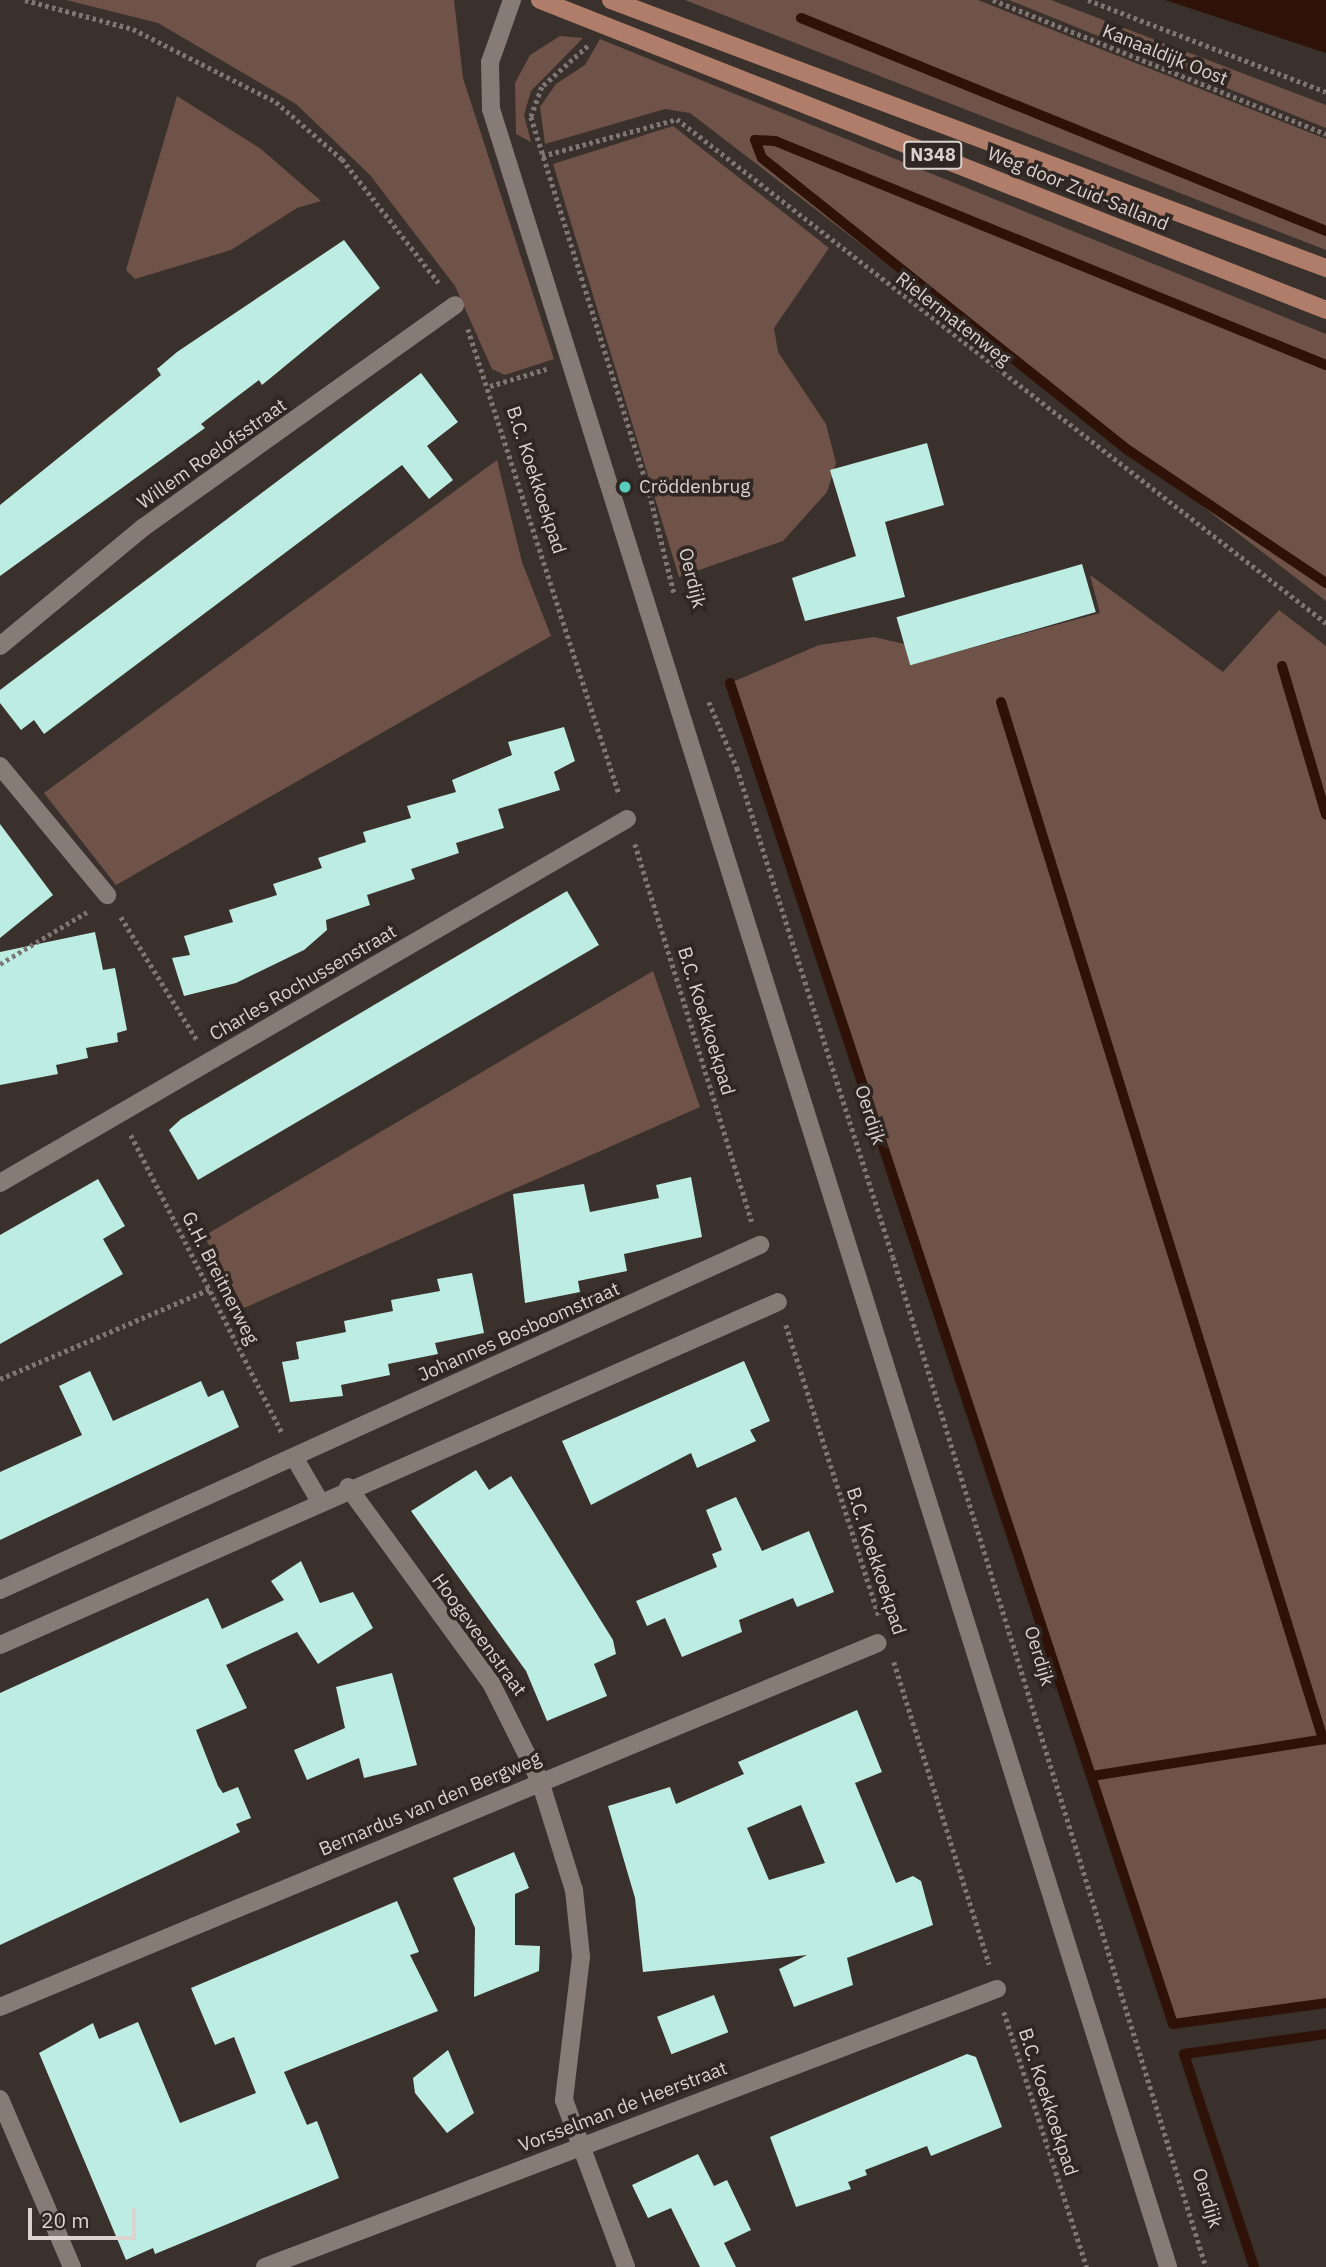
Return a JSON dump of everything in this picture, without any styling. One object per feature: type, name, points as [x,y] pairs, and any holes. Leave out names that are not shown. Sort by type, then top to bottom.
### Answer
[{"type":"main road","name":"Weg door Zuid-Salland","points":[[540,0],[1326,310]]},
{"type":"main road","name":"Weg door Zuid-Salland","points":[[611,0],[1326,268]]},
{"type":"street","points":[[512,0],[490,62],[491,109],[1168,2267]]},
{"type":"street","name":"Willem Roelofsstraat","points":[[0,646],[144,527],[455,305]]},
{"type":"street","points":[[0,766],[108,897]]},
{"type":"street","name":"Charles Rochussenstraat","points":[[0,1184],[627,819]]},
{"type":"street","name":"Johannes Bosboomstraat","points":[[0,1590],[760,1245]]},
{"type":"street","points":[[0,1645],[348,1487],[778,1302]]},
{"type":"street","points":[[295,1457],[319,1500]]},
{"type":"street","name":"Hoogeveenstraat","points":[[348,1487],[491,1683],[540,1781],[574,1890],[582,1957],[564,2100],[579,2147],[626,2267]]},
{"type":"street","name":"Bernardus van den Bergweg","points":[[0,2007],[880,1635]]},
{"type":"street","name":"Vorsselman de Heerstraat","points":[[265,2267],[997,1989]]},
{"type":"street","points":[[0,2099],[72,2267]]},
{"type":"path","name":"B.C. Koekkoekpad","points":[[25,0],[133,29],[276,102],[342,159],[455,305],[477,346],[760,1245]]},
{"type":"path","name":"Kanaaldijk Oost","points":[[993,0],[1326,134]]},
{"type":"path","name":"Kanaaldijk Oost","points":[[1088,0],[1326,92]]},
{"type":"path","name":"Oerdijk","points":[[599,22],[580,59],[533,98],[531,117],[648,487],[676,599]]},
{"type":"path","name":"Rielermatenweg","points":[[542,156],[677,119],[1326,623]]},
{"type":"path","name":"Oerdijk","points":[[706,695],[737,768],[889,1244],[1206,2267]]},
{"type":"path","points":[[0,964],[108,897],[209,1061]]},
{"type":"path","name":"G.H. Breitnerweg","points":[[118,1113],[295,1457]]},
{"type":"path","points":[[0,1378],[210,1289]]},
{"type":"path","name":"B.C. Koekkoekpad","points":[[778,1302],[880,1635]]},
{"type":"path","name":"B.C. Koekkoekpad","points":[[892,1657],[1087,2267]]},
{"type":"shaded area","points":[[66,0],[454,0],[463,78],[554,359],[505,375],[492,369],[455,286],[370,175],[296,104],[158,23]]},
{"type":"shaded area","points":[[685,0],[978,0],[1326,139],[1326,250]]},
{"type":"shaded area","points":[[1009,0],[1051,0],[1326,105],[1326,128]]},
{"type":"shaded area","points":[[1165,0],[1326,0],[1326,53]]},
{"type":"shaded area","points":[[560,36],[583,38],[531,91],[524,115],[531,142],[516,134],[515,83],[530,55]]},
{"type":"shaded area","points":[[600,39],[1326,334],[1326,601],[690,113],[665,109],[545,144],[540,107],[556,84],[585,65]]},
{"type":"shaded area","points":[[177,96],[261,149],[321,201],[297,208],[231,250],[135,279],[126,270]]},
{"type":"shaded area","points":[[673,126],[829,248],[774,328],[778,352],[826,424],[836,463],[827,492],[783,541],[679,577],[553,164]]},
{"type":"shaded area","points":[[497,460],[522,562],[551,636],[116,885],[44,793]]},
{"type":"shaded area","points":[[1090,575],[1223,672],[1279,610],[1326,646],[1326,2003],[1173,2024],[730,683],[819,645],[874,637],[949,654],[1100,613]]},
{"type":"shaded area","points":[[653,971],[700,1107],[244,1308],[204,1236]]},
{"type":"building","points":[[344,240],[380,288],[262,385],[259,380],[201,424],[205,428],[0,576],[0,505],[161,375],[157,369],[177,352]]},
{"type":"building","points":[[421,373],[458,422],[427,446],[453,480],[429,499],[402,465],[44,734],[34,720],[21,730],[0,703],[0,690]]},
{"type":"building","points":[[927,443],[944,505],[885,522],[905,597],[805,621],[792,578],[856,556],[830,470]]},
{"type":"building","points":[[1082,564],[1096,612],[910,665],[896,617]]},
{"type":"building","points":[[564,727],[575,761],[554,772],[560,790],[498,809],[504,828],[456,843],[459,853],[411,869],[415,879],[367,895],[370,905],[326,920],[327,930],[304,950],[236,983],[184,996],[172,958],[190,955],[184,936],[233,922],[229,910],[277,895],[273,884],[322,868],[318,858],[366,842],[363,832],[411,818],[407,806],[456,792],[452,780],[512,755],[508,742]]},
{"type":"building","points":[[0,824],[53,895],[0,938]]},
{"type":"building","points":[[567,891],[599,945],[198,1180],[169,1130],[181,1119]]},
{"type":"building","points":[[95,932],[103,970],[115,968],[127,1030],[117,1033],[118,1042],[86,1048],[88,1058],[56,1065],[58,1074],[0,1085],[0,952]]},
{"type":"building","points":[[691,1177],[702,1237],[624,1254],[627,1271],[578,1281],[580,1292],[525,1303],[513,1194],[584,1184],[590,1212],[659,1198],[656,1185]]},
{"type":"building","points":[[98,1179],[125,1226],[103,1239],[123,1274],[0,1344],[0,1235]]},
{"type":"building","points":[[472,1273],[484,1333],[435,1343],[438,1354],[388,1364],[390,1375],[341,1385],[343,1396],[290,1402],[282,1362],[299,1359],[296,1342],[346,1332],[344,1321],[393,1311],[391,1300],[440,1291],[437,1279]]},
{"type":"building","points":[[744,1361],[770,1421],[750,1430],[756,1441],[697,1468],[691,1453],[591,1505],[562,1441]]},
{"type":"building","points":[[90,1371],[113,1421],[201,1381],[208,1397],[223,1390],[239,1427],[0,1540],[0,1472],[82,1435],[59,1386]]},
{"type":"building","points":[[476,1470],[489,1490],[511,1476],[613,1640],[616,1654],[594,1664],[607,1696],[547,1721],[526,1671],[411,1511]]},
{"type":"building","points":[[736,1497],[762,1551],[809,1531],[834,1592],[797,1607],[793,1598],[739,1620],[742,1632],[682,1657],[665,1618],[647,1626],[636,1601],[717,1567],[712,1554],[722,1550],[706,1510]]},
{"type":"building","points":[[301,1561],[320,1603],[353,1592],[373,1628],[318,1664],[297,1632],[226,1665],[247,1708],[196,1730],[218,1786],[223,1793],[238,1787],[251,1818],[236,1824],[240,1832],[0,1945],[0,1693],[208,1598],[222,1629],[284,1600],[271,1581]]},
{"type":"building","points":[[392,1673],[417,1765],[364,1778],[359,1758],[307,1780],[294,1750],[345,1728],[336,1687]]},
{"type":"building","points":[[857,1710],[882,1772],[855,1783],[896,1883],[913,1876],[921,1881],[933,1925],[847,1958],[853,1985],[794,2007],[779,1969],[807,1955],[643,1972],[635,1898],[608,1806],[670,1787],[676,1804],[744,1774],[738,1762]],"holes":[[[801,1805],[825,1863],[769,1880],[747,1828]]]},
{"type":"building","points":[[514,1852],[529,1888],[515,1894],[515,1945],[540,1946],[539,1971],[474,1997],[475,1928],[453,1878]]},
{"type":"building","points":[[397,1901],[419,1952],[410,1955],[438,2011],[284,2072],[307,2125],[317,2121],[339,2178],[155,2254],[153,2248],[126,2260],[39,2053],[93,2023],[99,2039],[138,2022],[180,2123],[256,2093],[234,2037],[215,2045],[191,1988]]},
{"type":"building","points":[[714,1995],[728,2032],[671,2054],[657,2017]]},
{"type":"building","points":[[448,2050],[474,2113],[447,2133],[415,2093],[413,2078]]},
{"type":"building","points":[[967,2054],[976,2057],[1002,2127],[931,2156],[927,2146],[865,2170],[867,2175],[848,2182],[851,2189],[796,2207],[770,2137]]},
{"type":"building","points":[[698,2154],[714,2186],[727,2180],[751,2230],[724,2243],[736,2267],[700,2267],[671,2208],[648,2218],[632,2185]]},
{"type":"waterway","points":[[801,18],[1326,231]]},
{"type":"waterway","points":[[1326,365],[775,141],[755,140],[762,158],[1128,450],[1326,583]]},
{"type":"waterway","points":[[1282,666],[1326,815]]},
{"type":"waterway","points":[[730,683],[1173,2024],[1326,2003]]},
{"type":"waterway","points":[[1001,702],[1323,1739]]},
{"type":"waterway","points":[[1092,1776],[1326,1739]]},
{"type":"waterway","points":[[1254,2267],[1184,2054],[1326,2034]]},
{"type":"place","name":"Cröddenbrug","points":[[625,487]]}]
